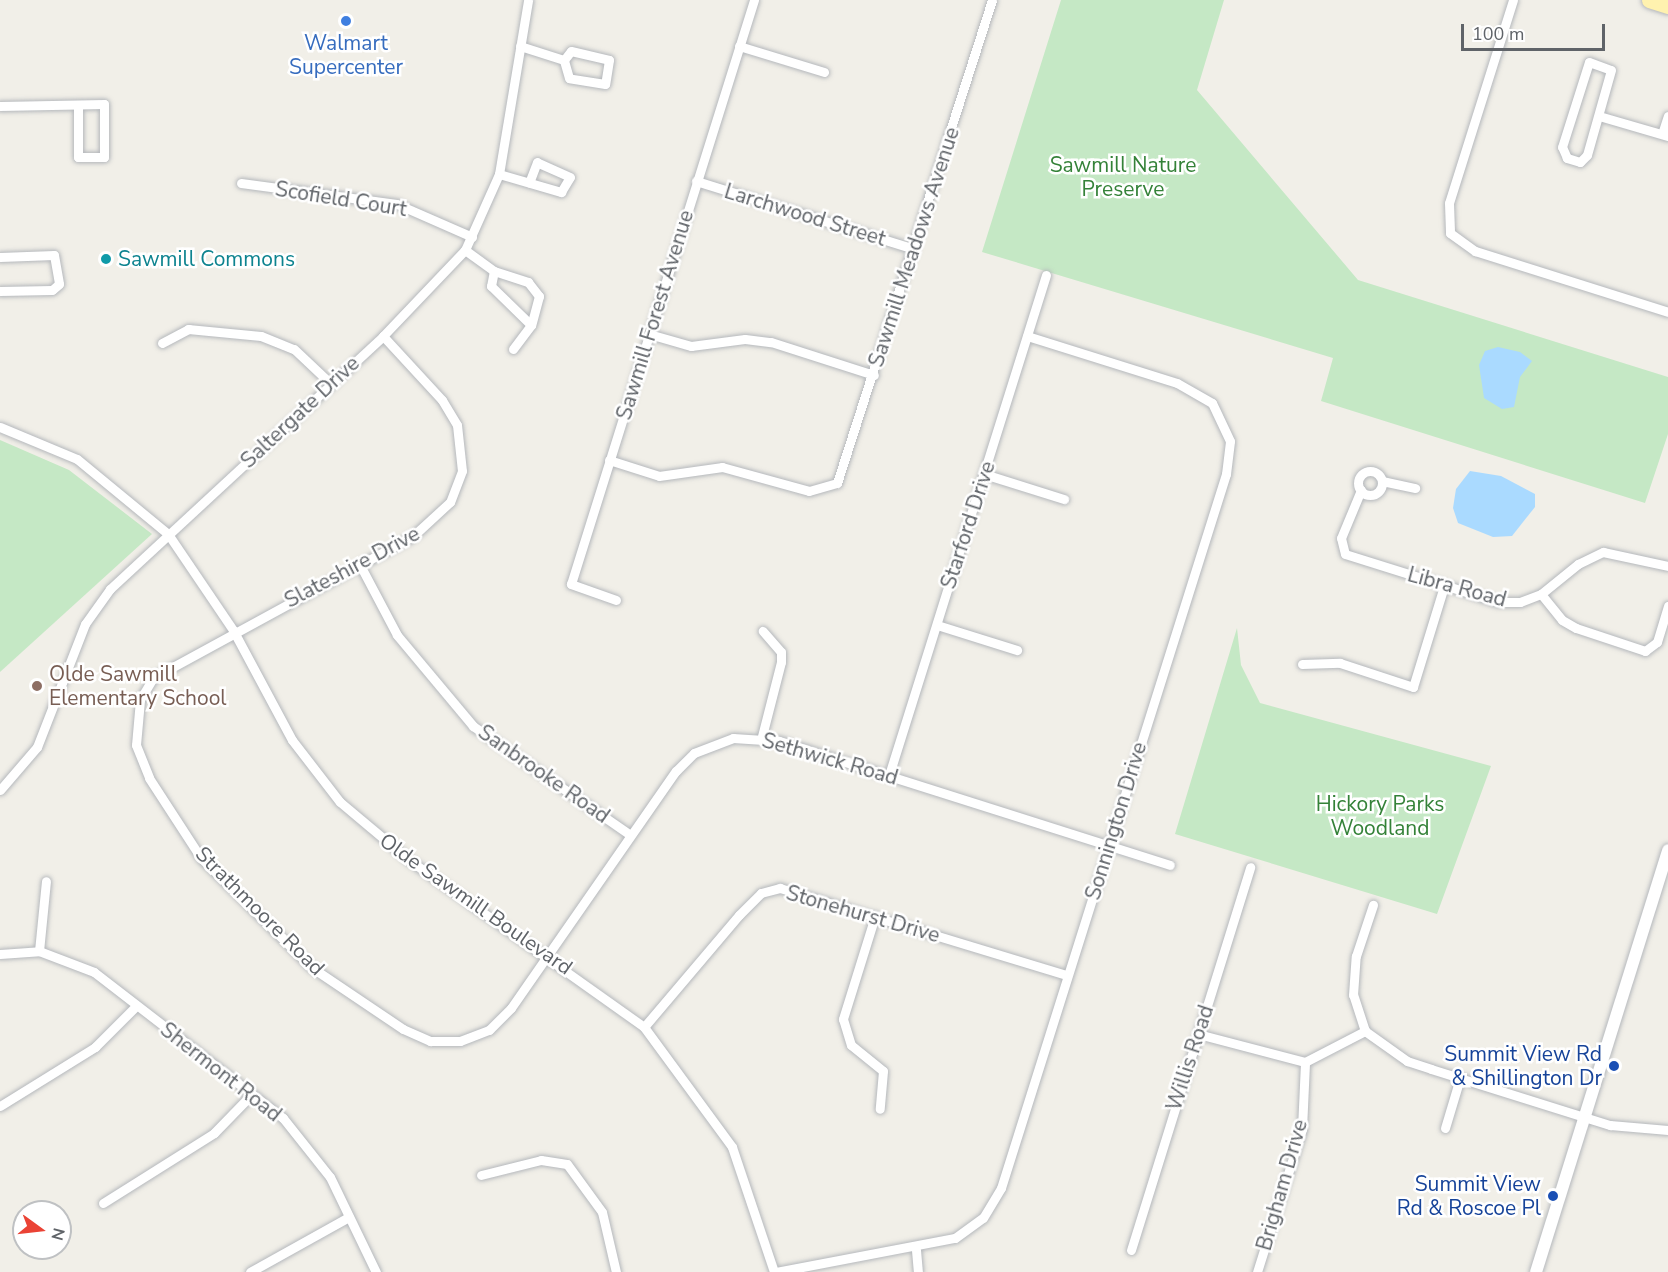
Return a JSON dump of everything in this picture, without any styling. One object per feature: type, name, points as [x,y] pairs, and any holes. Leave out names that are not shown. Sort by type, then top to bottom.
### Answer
[{"type":"main road","points":[[1649,0],[1668,6]]},
{"type":"street","name":"Saltergate Drive","points":[[0,790],[37,747],[97,605],[168,534],[383,336],[465,250],[499,174],[528,0]]},
{"type":"street","name":"Sawmill Forest Avenue","points":[[616,600],[571,584],[754,0]]},
{"type":"street","name":"Sawmill Meadows Avenue","points":[[609,460],[659,476],[722,466],[809,491],[829,489],[843,474],[992,0]]},
{"type":"street","points":[[1513,0],[1446,218],[1455,239],[1474,251],[1668,312]]},
{"type":"street","points":[[520,46],[564,60],[580,51],[609,60],[609,78],[599,87],[569,78],[564,60]]},
{"type":"street","points":[[739,46],[824,72]]},
{"type":"street","points":[[1589,62],[1611,70],[1599,116],[1585,160],[1568,159],[1562,147],[1589,62]]},
{"type":"street","points":[[0,106],[104,104],[104,157],[78,157],[78,105]]},
{"type":"street","points":[[1599,116],[1665,135],[1668,116]]},
{"type":"street","points":[[499,174],[529,183],[561,192],[570,177],[537,162],[529,183]]},
{"type":"street","name":"Larchwood Street","points":[[696,181],[914,249]]},
{"type":"street","name":"Scofield Court","points":[[241,183],[390,203],[472,237]]},
{"type":"street","points":[[465,250],[494,271],[518,275],[539,296],[531,325],[513,349]]},
{"type":"street","points":[[0,258],[54,255],[59,268],[59,284],[52,290],[0,291]]},
{"type":"street","points":[[494,271],[492,286],[531,325]]},
{"type":"street","name":"Starford Drive","points":[[889,776],[1046,275]]},
{"type":"street","points":[[162,343],[188,329],[261,336],[294,349],[331,384]]},
{"type":"street","points":[[649,334],[691,346],[745,339],[771,342],[874,375]]},
{"type":"street","name":"Slateshire Drive","points":[[233,630],[360,565],[440,516],[462,471],[457,425],[442,400],[383,336]]},
{"type":"street","name":"Sonnington Drive","points":[[775,1272],[916,1250],[955,1239],[983,1218],[1001,1188],[1066,975],[1226,474],[1230,441],[1220,414],[1195,392],[1027,336]]},
{"type":"street","name":"Olde Sawmill Boulevard","points":[[0,427],[77,459],[168,534],[233,630],[292,740],[340,802],[408,860],[548,955],[644,1027],[732,1147],[775,1272]]},
{"type":"street","points":[[1382,481],[1375,494],[1361,490],[1358,479],[1367,471],[1382,481],[1415,488]]},
{"type":"street","points":[[984,474],[1064,499]]},
{"type":"street","name":"Libra Road","points":[[1361,490],[1341,538],[1341,550],[1498,602],[1520,603],[1541,594],[1578,564],[1603,552],[1668,566]]},
{"type":"street","name":"Sanbrooke Road","points":[[360,565],[397,635],[473,726],[629,834]]},
{"type":"street","points":[[1302,664],[1340,663],[1413,687],[1444,586]]},
{"type":"street","points":[[1541,594],[1562,620],[1576,628],[1637,650],[1653,648],[1668,606]]},
{"type":"street","points":[[936,626],[1017,650]]},
{"type":"street","name":"Strathmoore Road","points":[[233,630],[167,667],[140,700],[136,745],[149,778],[201,858],[311,967],[403,1029],[430,1041],[460,1041],[489,1030],[548,955]]},
{"type":"street","points":[[762,736],[781,662],[781,652],[763,631]]},
{"type":"street","name":"Sethwick Road","points":[[548,955],[629,834],[694,753],[733,738],[762,736],[1170,865]]},
{"type":"street","points":[[1536,1272],[1668,850]]},
{"type":"street","name":"Willis Road","points":[[1131,1250],[1250,867]]},
{"type":"street","points":[[0,954],[39,951],[46,881]]},
{"type":"street","name":"Stonehurst Drive","points":[[644,1027],[761,893],[780,888],[800,891],[1066,975]]},
{"type":"street","points":[[1373,905],[1356,956],[1353,995],[1365,1031],[1407,1061],[1585,1117],[1668,1130]]},
{"type":"street","points":[[875,916],[843,1019],[851,1045],[883,1071],[880,1109]]},
{"type":"street","name":"Shermont Road","points":[[39,951],[94,972],[283,1118],[330,1177],[376,1272]]},
{"type":"street","points":[[0,1106],[95,1047],[136,1006]]},
{"type":"street","points":[[1198,1034],[1305,1062],[1365,1031]]},
{"type":"street","name":"Brigham Drive","points":[[1257,1272],[1302,1128],[1305,1062]]},
{"type":"street","points":[[1445,1128],[1460,1078]]},
{"type":"street","points":[[103,1203],[214,1133],[251,1095]]},
{"type":"street","points":[[481,1175],[541,1160],[567,1164],[602,1212],[616,1272]]},
{"type":"street","points":[[250,1272],[349,1217]]},
{"type":"street","points":[[916,1250],[918,1272]]},
{"type":"green space","name":"Sawmill Nature Preserve","points":[[1061,0],[1224,0],[1197,90],[1358,280],[1668,377],[1668,434],[1645,503],[1321,401],[1333,358],[982,252]]},
{"type":"green space","points":[[0,440],[69,470],[152,534],[0,672]]},
{"type":"green space","name":"Hickory Parks Woodland","points":[[1237,628],[1241,665],[1260,703],[1491,766],[1437,914],[1175,834]]},
{"type":"water","points":[[1498,347],[1520,352],[1532,361],[1520,377],[1514,407],[1502,409],[1484,398],[1479,365],[1485,351]]},
{"type":"water","points":[[1470,471],[1501,476],[1535,494],[1535,507],[1512,536],[1493,537],[1458,523],[1453,508],[1456,489]]},
{"type":"place","name":"Walmart Supercenter","points":[[346,21]]},
{"type":"place","name":"Sawmill Commons","points":[[106,259]]},
{"type":"place","name":"Olde Sawmill Elementary School","points":[[37,686]]},
{"type":"place","name":"Summit View Rd & Shillington Dr","points":[[1614,1066]]},
{"type":"place","name":"Summit View Rd & Roscoe Pl","points":[[1553,1196]]}]
